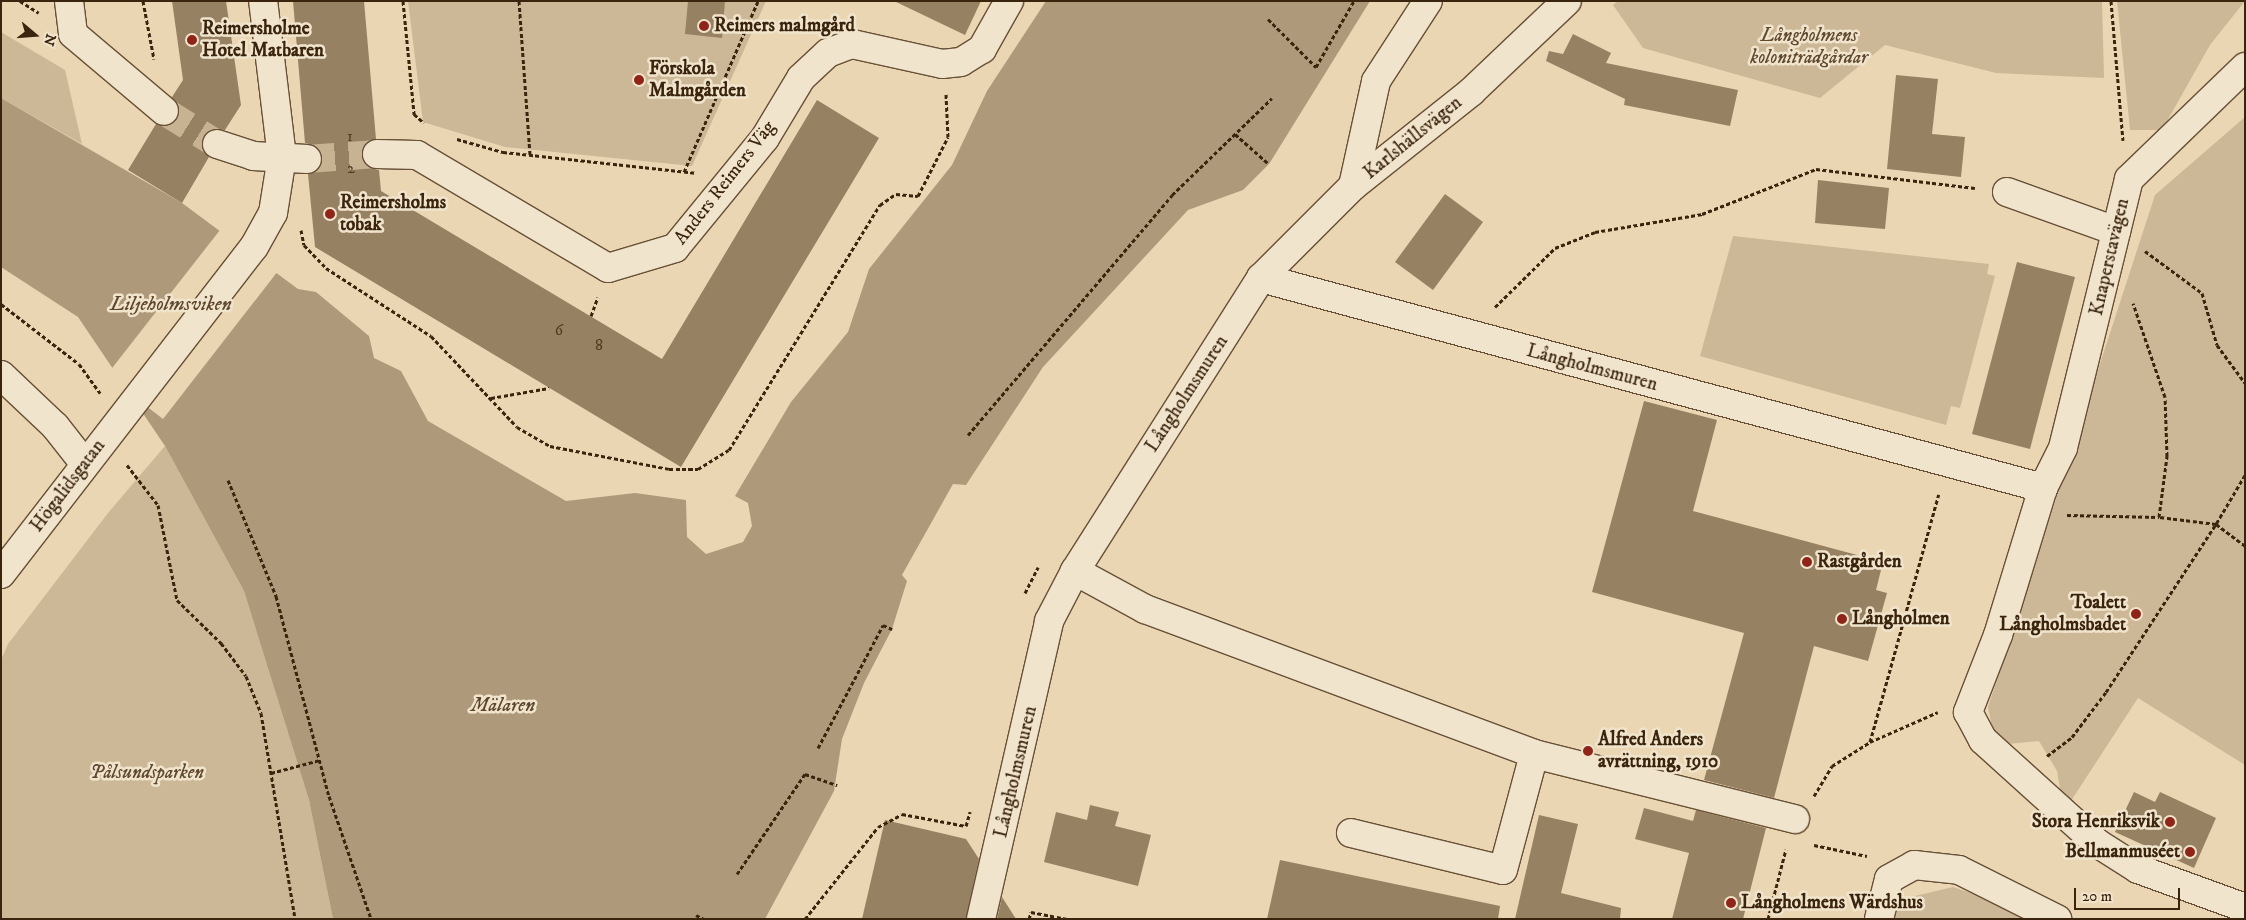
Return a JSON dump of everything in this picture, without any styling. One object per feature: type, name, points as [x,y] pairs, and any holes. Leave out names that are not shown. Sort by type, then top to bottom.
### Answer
[{"type":"street","points":[[70,1],[73,34],[160,109]]},
{"type":"street","name":"Högalidsgatan","points":[[1,574],[84,463],[254,247],[273,214],[294,158],[263,1]]},
{"type":"street","name":"Anders Reimers Väg","points":[[378,154],[417,155],[608,268],[675,248],[730,178],[766,138],[801,78],[828,53],[852,44],[942,64],[961,62],[982,49],[1009,1]]},
{"type":"street","points":[[1353,186],[1376,81],[1428,1]]},
{"type":"street","name":"Karlshällsvägen","points":[[1261,278],[1353,186],[1471,92],[1567,1]]},
{"type":"street","name":"Knaperstavägen","points":[[2043,488],[2063,448],[2129,179],[2245,67]]},
{"type":"street","points":[[217,144],[236,153],[294,158]]},
{"type":"street","points":[[2007,192],[2116,231]]},
{"type":"street","name":"Långholmsmuren","points":[[981,919],[1050,621],[1074,571],[1261,278],[2043,488]]},
{"type":"street","points":[[1,375],[55,426],[84,463]]},
{"type":"street","points":[[2043,488],[1998,636],[1968,712],[1983,740],[2097,843],[2138,869],[2245,908]]},
{"type":"street","points":[[1074,571],[1145,609],[1534,754],[1792,830]]},
{"type":"street","points":[[1351,833],[1504,870],[1534,754]]},
{"type":"street","points":[[1879,919],[1889,879],[1914,864],[1959,870],[2057,919]]},
{"type":"path","points":[[143,1],[159,85],[160,109]]},
{"type":"path","points":[[403,1],[414,114],[434,132],[530,156],[730,178]]},
{"type":"path","points":[[519,1],[530,156]]},
{"type":"path","points":[[684,172],[758,1]]},
{"type":"path","points":[[1268,19],[1316,67],[1354,1]]},
{"type":"path","points":[[2111,1],[2129,179]]},
{"type":"path","points":[[300,226],[304,245],[326,268],[431,336],[492,398],[517,427],[550,446],[669,469],[698,469],[729,450],[880,205],[896,194],[918,196],[948,137],[942,64]]},
{"type":"path","points":[[968,435],[1172,195],[1272,98]]},
{"type":"path","points":[[417,155],[434,132]]},
{"type":"path","points":[[1235,134],[1269,164]]},
{"type":"path","points":[[1493,310],[1555,248],[1595,232],[1702,214],[1816,169],[2007,192]]},
{"type":"path","points":[[2172,268],[2202,293],[2217,345],[2245,383]]},
{"type":"path","points":[[2132,298],[2165,397],[2167,456],[2159,517]]},
{"type":"path","points":[[1,304],[79,364],[100,394]]},
{"type":"path","points":[[492,398],[549,388]]},
{"type":"path","points":[[125,460],[158,505],[177,600],[222,643],[246,676],[261,713],[294,919]]},
{"type":"path","points":[[1870,742],[1943,480],[1934,460]]},
{"type":"path","points":[[2022,775],[2072,738],[2216,524],[2245,474]]},
{"type":"path","points":[[228,480],[276,596],[320,760],[371,919]]},
{"type":"path","points":[[2066,515],[2159,517],[2216,524],[2245,546]]},
{"type":"path","points":[[818,748],[883,625],[892,629]]},
{"type":"path","points":[[1768,919],[1792,830],[1832,766],[1870,742],[1935,712],[1968,712]]},
{"type":"path","points":[[271,773],[320,760]]},
{"type":"path","points":[[737,874],[805,774],[836,785]]},
{"type":"path","points":[[1792,830],[1914,864]]},
{"type":"path","points":[[1029,919],[1031,912],[1068,919]]},
{"type":"path","points":[[696,915],[704,919]]},
{"type":"green space","points":[[408,1],[766,1],[692,166],[505,147],[423,122]]},
{"type":"green space","name":"Långholmens koloniträdgårdar","points":[[1618,1],[2102,1],[2104,78],[1996,73],[1885,45],[1820,98],[1643,48],[1613,5]]},
{"type":"green space","points":[[2117,1],[2245,1],[2210,45],[2162,130],[2130,130]]},
{"type":"green space","points":[[1,32],[65,70],[82,144],[1,98]]},
{"type":"green space","points":[[2245,117],[2245,765],[2138,698],[2069,804],[2061,794],[2057,771],[2039,741],[2007,744],[1993,733],[1988,707],[2155,195]]},
{"type":"green space","points":[[1733,236],[1989,264],[1987,274],[1995,276],[1960,408],[1951,406],[1946,425],[1700,356]]},
{"type":"green space","name":"Pålsundsparken","points":[[165,446],[244,591],[309,800],[333,919],[1,919],[1,660],[8,644],[108,513]]},
{"type":"green space","points":[[1953,887],[2020,910],[2036,919],[1894,919],[1898,900]]},
{"type":"water","name":"Mälaren","points":[[1046,1],[1370,1],[1269,164],[1243,190],[1188,210],[1043,367],[966,485],[953,484],[902,575],[907,581],[892,629],[864,683],[842,739],[834,791],[765,919],[333,919],[309,800],[244,591],[165,446],[78,317],[1,267],[1,98],[182,203],[298,289],[316,292],[369,336],[374,358],[401,371],[428,421],[566,501],[635,493],[686,500],[687,537],[706,554],[743,542],[752,526],[748,503],[735,496],[791,402],[848,332],[869,269],[952,165],[987,91]]},
{"type":"pier","points":[[220,230],[278,271],[163,419],[119,385],[109,372]]},
{"type":"building","points":[[172,1],[226,1],[241,105],[225,130],[213,129],[202,139],[202,148],[209,157],[182,203],[128,170],[156,124],[170,125],[179,114],[172,97],[183,80]]},
{"type":"building","points":[[293,1],[364,1],[376,139],[364,145],[361,154],[368,167],[379,170],[381,191],[662,359],[817,100],[879,138],[681,467],[315,247],[308,174],[320,168],[323,159],[316,146],[305,143]]},
{"type":"building","points":[[688,1],[725,1],[722,38],[685,34]]},
{"type":"building","points":[[894,1],[981,1],[965,35]]},
{"type":"building","points":[[1573,34],[1611,53],[1606,63],[1738,90],[1730,126],[1624,105],[1625,99],[1546,61],[1549,51],[1563,54]]},
{"type":"building","points":[[1896,75],[1938,79],[1932,134],[1965,137],[1961,177],[1887,169]]},
{"type":"building","points":[[1818,180],[1889,188],[1885,229],[1815,223]]},
{"type":"building","points":[[1445,194],[1483,222],[1433,290],[1395,262]]},
{"type":"building","points":[[2017,262],[2075,277],[2030,449],[1972,434]]},
{"type":"building","points":[[1644,401],[1717,420],[1693,511],[1883,562],[1876,590],[1887,593],[1868,661],[1814,646],[1774,798],[1704,780],[1744,633],[1592,592]]},
{"type":"building","points":[[2134,792],[2155,802],[2160,792],[2216,818],[2194,868],[2115,832]]},
{"type":"building","points":[[1090,805],[1119,812],[1115,826],[1151,835],[1138,886],[1044,862],[1056,812],[1087,820]]},
{"type":"building","points":[[1644,808],[1693,821],[1696,810],[1766,828],[1743,919],[1672,919],[1689,853],[1635,839]]},
{"type":"building","points":[[1539,815],[1578,824],[1561,893],[1621,908],[1620,919],[1515,919]]},
{"type":"building","points":[[885,820],[966,839],[979,859],[966,919],[862,919]]},
{"type":"building","points":[[1280,860],[1500,906],[1498,919],[1267,919]]},
{"type":"building","points":[[1002,897],[1016,919],[997,919]]},
{"type":"tunnel","points":[[164,111],[217,144]]},
{"type":"tunnel","points":[[307,159],[377,154]]},
{"type":"place","name":"Reimers malmgård","points":[[704,26]]},
{"type":"place","name":"Reimersholme Hotel Matbaren","points":[[192,40]]},
{"type":"place","name":"Förskola Malmgården","points":[[639,80]]},
{"type":"place","name":"Reimersholms tobak","points":[[330,214]]},
{"type":"place","name":"Rastgården","points":[[1807,562]]},
{"type":"place","name":"Toalett Långholmsbadet","points":[[2136,614]]},
{"type":"place","name":"Långholmen","points":[[1842,619]]},
{"type":"place","name":"Alfred Anders avrättning, 1910","points":[[1588,751]]},
{"type":"place","name":"Stora Henriksvik","points":[[2170,822]]},
{"type":"place","name":"Bellmanmuséet","points":[[2190,852]]},
{"type":"place","name":"Långholmens Wärdshus","points":[[1731,903]]},
{"type":"water label","name":"Liljeholmsviken","points":[[171,304]]}]
